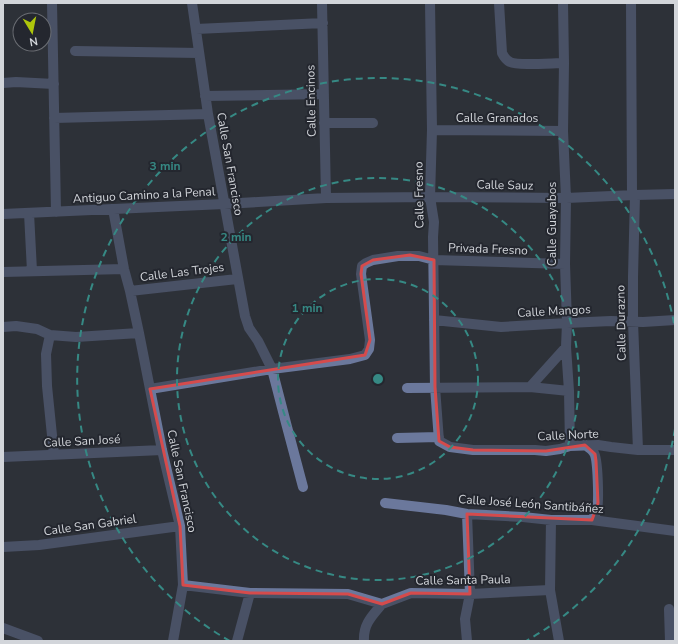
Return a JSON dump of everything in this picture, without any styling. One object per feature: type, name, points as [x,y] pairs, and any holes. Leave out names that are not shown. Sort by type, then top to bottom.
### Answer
[{"type":"street","points":[[52,3],[56,212]]},
{"type":"street","name":"Calle San Francisco","points":[[192,3],[208,114],[245,316],[249,328],[258,341],[272,369],[303,487]]},
{"type":"street","name":"Calle Encinos","points":[[322,3],[326,198]]},
{"type":"street","name":"Calle Fresno","points":[[430,3],[432,130],[430,197],[434,222],[435,387],[439,439]]},
{"type":"street","points":[[498,3],[502,53],[508,61],[515,64],[564,63]]},
{"type":"street","name":"Calle Guayabos","points":[[563,3],[563,131],[566,198],[566,347],[569,391],[570,446]]},
{"type":"street","name":"Calle Durazno","points":[[631,3],[633,322],[638,450]]},
{"type":"street","points":[[196,30],[323,23]]},
{"type":"street","points":[[76,51],[199,53]]},
{"type":"street","points":[[3,83],[16,82],[54,84]]},
{"type":"street","points":[[205,96],[324,94]]},
{"type":"street","points":[[54,118],[208,114]]},
{"type":"street","points":[[324,123],[373,123]]},
{"type":"street","name":"Calle Granados","points":[[432,130],[563,131]]},
{"type":"street","name":"Calle Sauz","points":[[430,197],[566,198],[675,194]]},
{"type":"street","name":"Antiguo Camino a la Penal","points":[[3,214],[326,198],[430,197]]},
{"type":"street","name":"Calle San Francisco","points":[[113,209],[162,450],[180,526],[183,585],[173,641]]},
{"type":"street","points":[[29,213],[32,271]]},
{"type":"street","name":"Privada Fresno","points":[[272,369],[350,359],[365,355],[369,349],[370,340],[361,274],[362,266],[373,260],[398,256],[419,256],[434,260],[565,264]]},
{"type":"street","points":[[3,272],[124,269]]},
{"type":"street","name":"Calle Las Trojes","points":[[130,291],[238,279]]},
{"type":"street","name":"Calle Mangos","points":[[434,320],[501,327],[611,321],[633,322],[675,320]]},
{"type":"street","points":[[3,327],[16,326],[37,329],[50,335],[76,337],[139,333]]},
{"type":"street","points":[[50,335],[46,354],[47,386],[54,455]]},
{"type":"street","points":[[530,387],[566,347]]},
{"type":"street","points":[[150,389],[272,369]]},
{"type":"street","points":[[407,388],[530,387],[569,391]]},
{"type":"street","points":[[397,438],[439,439]]},
{"type":"street","name":"Calle Norte","points":[[439,439],[450,447],[473,450],[546,451],[570,446],[598,445],[638,450],[675,450]]},
{"type":"street","points":[[585,445],[595,454],[596,461],[598,502],[597,511],[592,520]]},
{"type":"street","points":[[596,461],[611,447]]},
{"type":"street","name":"Calle San José","points":[[3,457],[162,450]]},
{"type":"street","name":"Calle José León Santibáñez","points":[[384,503],[446,510],[467,514],[551,520],[592,520],[675,531]]},
{"type":"street","points":[[467,514],[470,594],[465,619],[467,641]]},
{"type":"street","points":[[551,520],[550,590],[559,641]]},
{"type":"street","name":"Calle San Gabriel","points":[[3,547],[39,544],[180,526]]},
{"type":"street","points":[[183,585],[250,593],[348,594],[382,604],[368,621],[364,633],[364,641]]},
{"type":"street","name":"Calle Santa Paula","points":[[382,604],[411,593],[470,594],[550,590]]},
{"type":"street","points":[[237,641],[250,593]]},
{"type":"street","points":[[669,609],[670,641]]},
{"type":"street","points":[[3,628],[38,641]]},
{"type":"highlighted area","points":[[410,255],[434,260],[435,387],[439,441],[450,447],[473,450],[546,451],[585,445],[595,454],[598,503],[592,520],[467,514],[470,594],[411,593],[382,604],[348,594],[250,593],[183,585],[180,526],[150,389],[365,355],[370,340],[361,274],[362,266],[373,260]]}]
